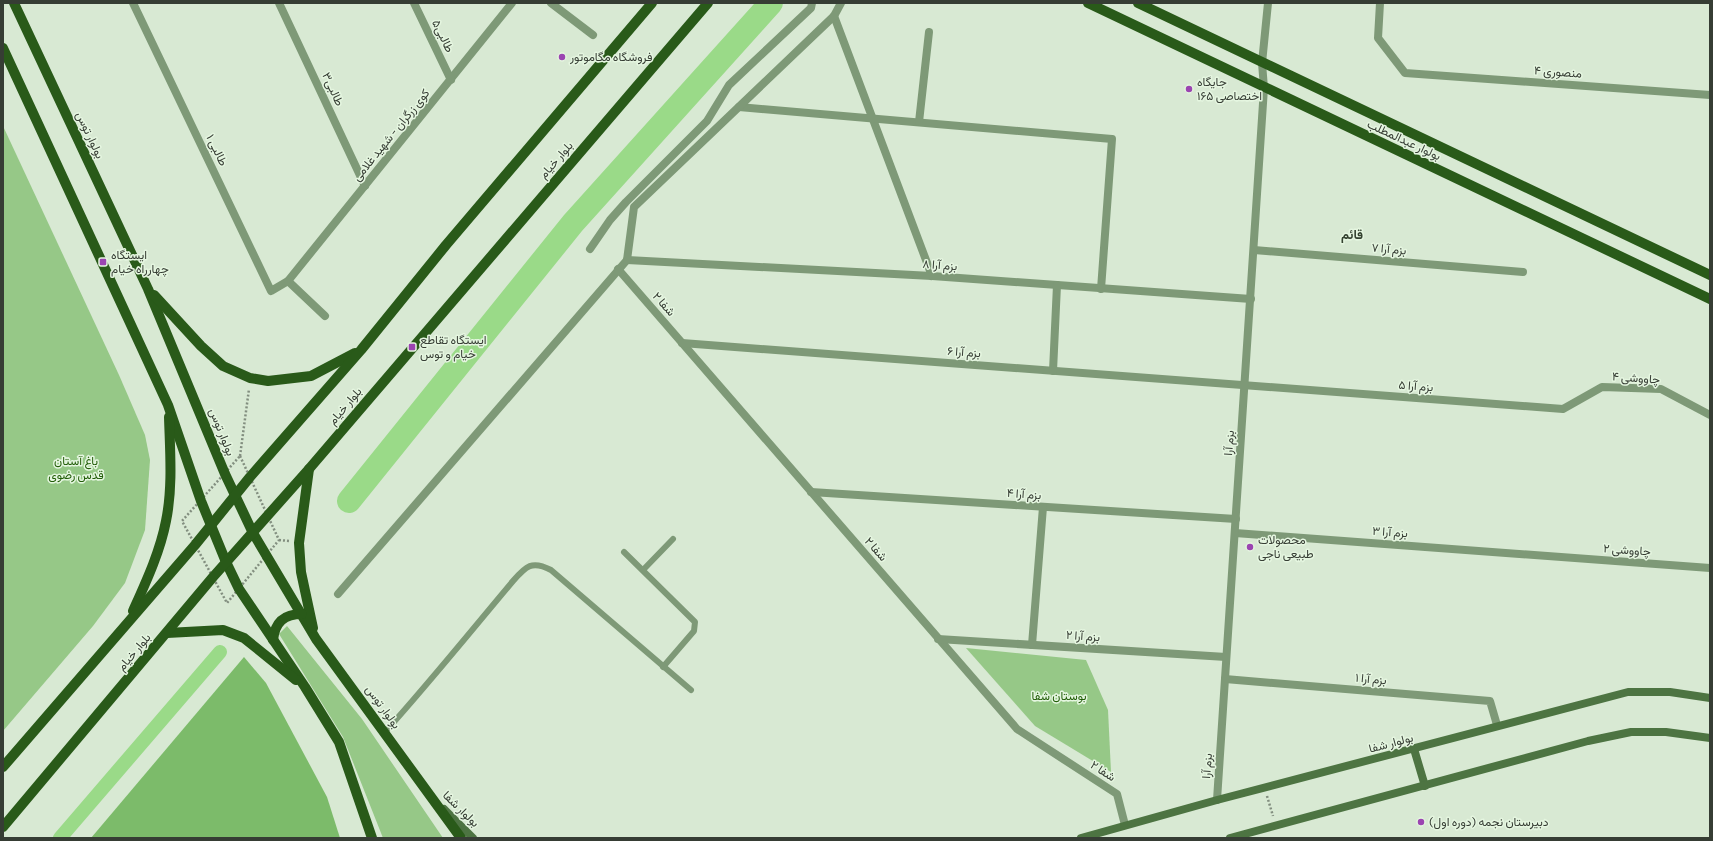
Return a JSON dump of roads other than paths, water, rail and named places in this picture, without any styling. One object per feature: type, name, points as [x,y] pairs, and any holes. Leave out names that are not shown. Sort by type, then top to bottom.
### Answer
[{"type":"main road","name":"بولوار توس","points":[[14,3],[148,289],[224,474],[253,533],[316,639],[461,838]]},
{"type":"main road","name":"بلوار خیام","points":[[3,768],[130,618],[195,545],[250,477],[361,350],[446,246],[652,3]]},
{"type":"main road","name":"بلوار خیام","points":[[3,827],[213,577],[309,469],[708,3]]},
{"type":"main road","name":"بولوار عبدالمطلب","points":[[1088,3],[1710,299]]},
{"type":"main road","name":"بولوار عبدالمطلب","points":[[1138,3],[1710,275]]},
{"type":"main road","points":[[3,48],[168,405],[201,501],[226,562],[239,589],[306,687],[339,742],[372,838]]},
{"type":"main road","points":[[148,289],[201,346],[223,366],[250,378],[268,381],[311,376],[361,350]]},
{"type":"main road","points":[[130,618],[152,566],[166,521],[171,463],[168,405]]},
{"type":"main road","points":[[309,469],[299,543],[301,572],[316,639]]},
{"type":"main road","points":[[273,640],[274,629],[281,619],[291,614],[302,614]]},
{"type":"main road","points":[[167,633],[223,630],[244,638],[306,687]]},
{"type":"street","name":"طالبی ۱","points":[[133,3],[271,291],[288,281]]},
{"type":"street","name":"طالبی۳","points":[[279,3],[365,186]]},
{"type":"street","name":"طالبی۵","points":[[414,3],[451,80]]},
{"type":"street","name":"کوی زرگران - شهید غلامی","points":[[288,281],[512,3]]},
{"type":"street","points":[[551,3],[593,35]]},
{"type":"street","points":[[590,249],[610,220],[626,202],[706,121],[728,85],[800,19],[811,8],[812,3]]},
{"type":"street","points":[[338,594],[627,260],[634,207],[834,16],[841,3]]},
{"type":"street","name":"بزم آرا","points":[[1217,800],[1264,88],[1262,63],[1268,3]]},
{"type":"street","name":"منصوری ۴","points":[[1380,3],[1378,38],[1405,74],[1710,95]]},
{"type":"street","points":[[834,16],[932,276]]},
{"type":"street","points":[[918,122],[929,32]]},
{"type":"street","points":[[739,107],[1112,139],[1101,289]]},
{"type":"street","name":"بزم آرا ۷","points":[[1254,250],[1523,272]]},
{"type":"street","name":"بزم آرا ۸","points":[[627,260],[932,276],[1251,299]]},
{"type":"street","name":"شفا ۲","points":[[618,269],[1017,729],[1117,794],[1125,825]]},
{"type":"street","points":[[288,281],[325,316]]},
{"type":"street","points":[[1053,371],[1057,285]]},
{"type":"street","name":"بزم آرا ۶","points":[[682,343],[1245,385]]},
{"type":"street","name":"بزم آرا ۵","points":[[1245,385],[1563,409],[1582,398]]},
{"type":"street","name":"چاووشی ۴","points":[[1582,398],[1602,387],[1661,389],[1710,415]]},
{"type":"street","name":"بزم آرا ۴","points":[[811,492],[1236,519]]},
{"type":"street","points":[[1032,645],[1043,507]]},
{"type":"street","name":"بزم آرا ۳","points":[[1235,533],[1543,555]]},
{"type":"street","name":"چاووشی ۲","points":[[1543,555],[1710,568]]},
{"type":"street","name":"بزم آرا ۲","points":[[938,639],[1226,657]]},
{"type":"street","name":"بزم آرا ۱","points":[[1225,679],[1490,701],[1497,725]]},
{"type":"street","name":"بولوار شفا","points":[[1081,838],[1217,800],[1414,749],[1497,725],[1628,692],[1670,692],[1710,698]]},
{"type":"street","points":[[1230,838],[1588,741],[1631,732],[1666,732],[1710,738]]},
{"type":"street","points":[[1414,749],[1425,786]]},
{"type":"street","name":"بولوار شفا","points":[[432,798],[474,838]]},
{"type":"lane","points":[[643,570],[673,539]]},
{"type":"lane","points":[[624,552],[691,617],[696,626],[692,635],[663,667]]},
{"type":"lane","points":[[385,732],[424,688],[449,656],[523,569],[531,565],[541,565],[551,570],[691,690]]},
{"type":"waterway","points":[[349,501],[573,223],[771,3]]},
{"type":"waterway","points":[[60,838],[220,652]]},
{"type":"place","name":"فروشگاه مگاموتور","points":[[562,57]]},
{"type":"place","name":"جایگاه اختصاصی ۱۶۵","points":[[1189,89]]},
{"type":"place","name":"ایستگاه چهارراه خیام","points":[[103,262]]},
{"type":"place","name":"ایستگاه تقاطع خیام و توس","points":[[412,347]]},
{"type":"place","name":"محصولات طبیعی ناجی","points":[[1250,547]]},
{"type":"place","name":"دبیرستان نجمه (دوره اول)","points":[[1421,822]]},
{"type":"district","name":"قائم","points":[[1352,234]]},
{"type":"park label","name":"باغ آستان قدس رضوی","points":[[76,468]]},
{"type":"park label","name":"بوستان شفا","points":[[1059,696]]}]
